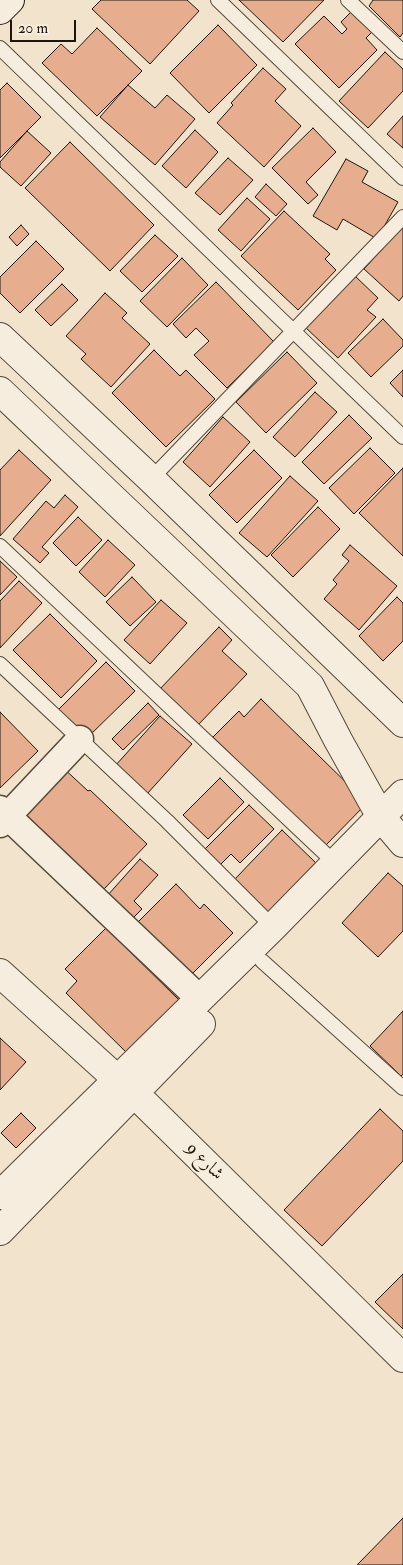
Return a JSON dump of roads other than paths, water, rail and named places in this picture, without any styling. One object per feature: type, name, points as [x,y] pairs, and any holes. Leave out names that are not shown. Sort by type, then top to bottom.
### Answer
[{"type":"street","points":[[0,10],[10,0]]},
{"type":"street","points":[[0,337],[403,723]]},
{"type":"street","points":[[0,391],[310,686],[381,817],[403,844]]},
{"type":"street","points":[[80,739],[2,816],[200,999]]},
{"type":"street","points":[[0,1231],[200,999],[403,794]]},
{"type":"street","points":[[3,1185],[126,1086],[262,961],[372,850],[381,817]]},
{"type":"street","name":"شارع 9","points":[[0,973],[126,1086],[403,1358]]},
{"type":"lane","points":[[218,0],[403,178]]},
{"type":"lane","points":[[348,0],[403,52]]},
{"type":"lane","points":[[0,48],[403,437]]},
{"type":"lane","points":[[151,480],[403,217]]},
{"type":"lane","points":[[0,546],[335,864]]},
{"type":"lane","points":[[0,664],[167,821],[273,927]]},
{"type":"lane","points":[[262,961],[403,1088]]}]
